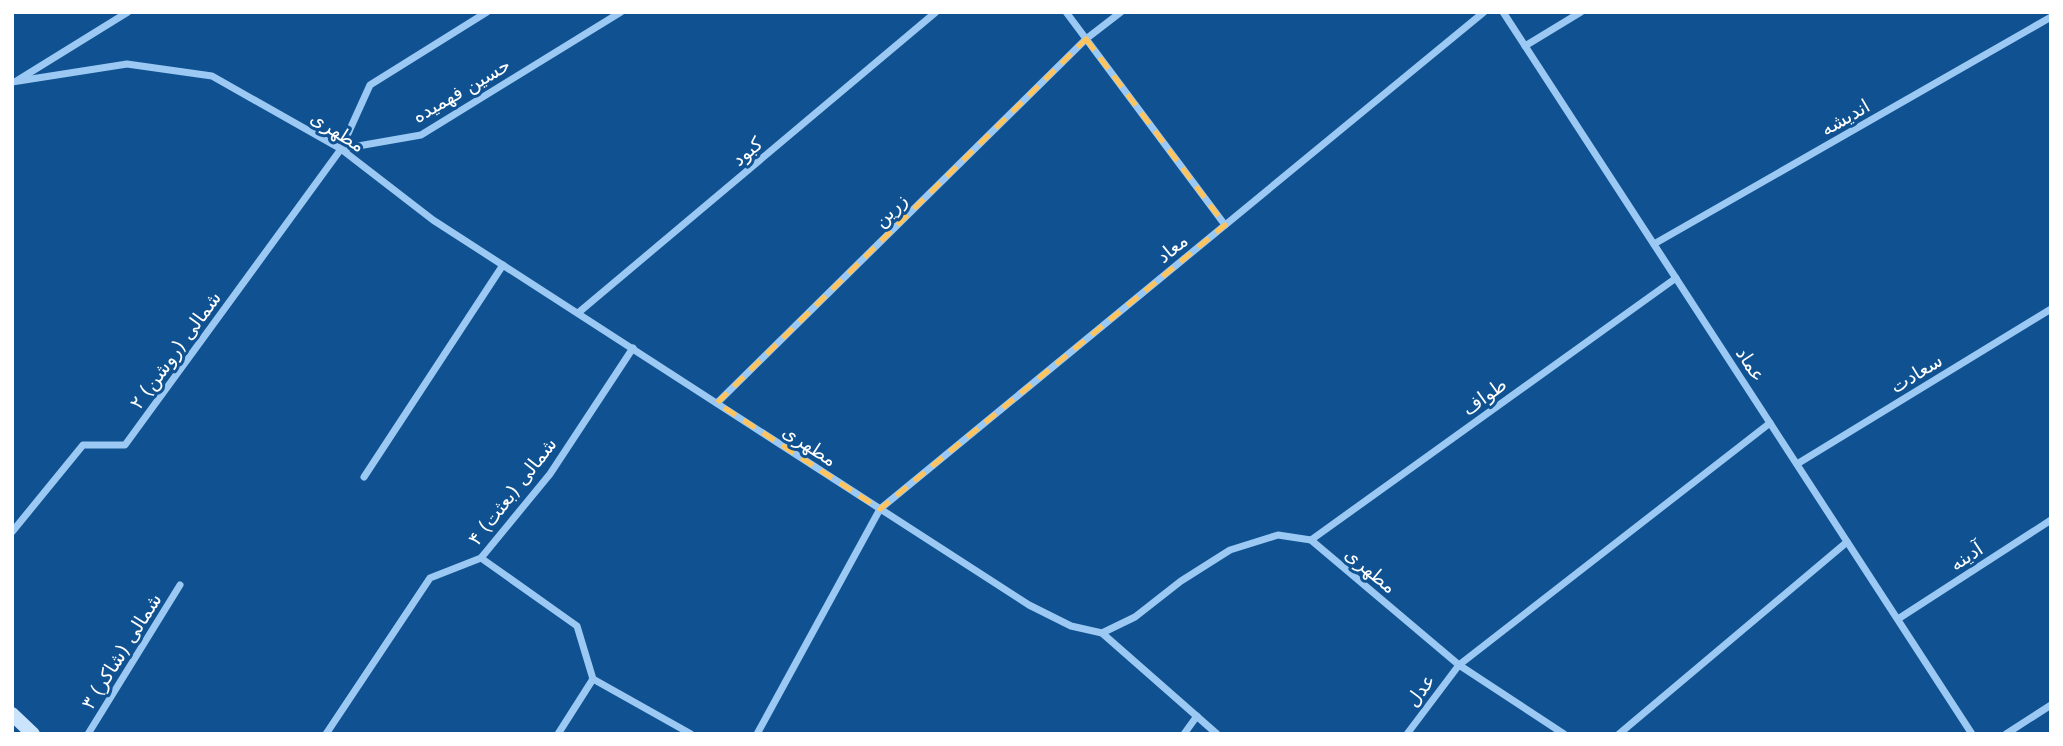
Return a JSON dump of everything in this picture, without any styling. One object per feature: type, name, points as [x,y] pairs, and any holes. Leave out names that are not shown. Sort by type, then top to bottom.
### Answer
[{"type":"street","points":[[13,81],[118,15],[128,12]]},
{"type":"street","points":[[341,149],[370,85],[487,12]]},
{"type":"street","name":"حسین فهمیده","points":[[341,149],[421,135],[621,12]]},
{"type":"street","name":"کبود","points":[[578,313],[936,12]]},
{"type":"street","points":[[1066,12],[1225,225]]},
{"type":"street","name":"زرین","points":[[717,403],[1086,39],[1121,12]]},
{"type":"street","name":"معاد","points":[[880,509],[1484,12]]},
{"type":"street","name":"عماد","points":[[1503,12],[1972,734]]},
{"type":"street","points":[[1525,46],[1581,12]]},
{"type":"street","name":"اندیشه","points":[[1654,244],[2051,17]]},
{"type":"street","name":"مطهری","points":[[13,81],[127,64],[212,76],[341,149],[433,220],[1029,605],[1071,626],[1102,633]]},
{"type":"street","name":"۲ شمالی (روشن)","points":[[12,532],[83,445],[125,445],[341,149]]},
{"type":"street","points":[[364,477],[503,265]]},
{"type":"street","name":"طواف","points":[[1311,540],[1676,278]]},
{"type":"street","name":"سعادت","points":[[1797,464],[2051,309]]},
{"type":"street","name":"۴ شمالی (بعثت)","points":[[326,734],[430,578],[481,558],[550,474],[633,348]]},
{"type":"street","name":"عدل","points":[[1406,734],[1459,665],[1770,423]]},
{"type":"street","points":[[757,734],[880,509]]},
{"type":"street","name":"آدینه","points":[[1898,619],[2051,520]]},
{"type":"street","points":[[1217,734],[1102,633],[1135,617],[1181,581],[1230,550],[1278,535],[1311,540]]},
{"type":"street","name":"مطهری","points":[[1311,540],[1459,665],[1564,734]]},
{"type":"street","points":[[1619,734],[1847,542]]},
{"type":"street","points":[[481,558],[577,626],[593,679],[691,734]]},
{"type":"street","name":"۳ شمالی (شاکر)","points":[[88,734],[180,585]]},
{"type":"street","points":[[558,734],[593,679]]},
{"type":"street","points":[[2006,734],[2051,705]]},
{"type":"street","points":[[12,714],[33,734]]},
{"type":"street","points":[[1184,734],[1197,716]]},
{"type":"highlighted area","points":[[1086,39],[1225,225],[880,509],[717,403]]}]
